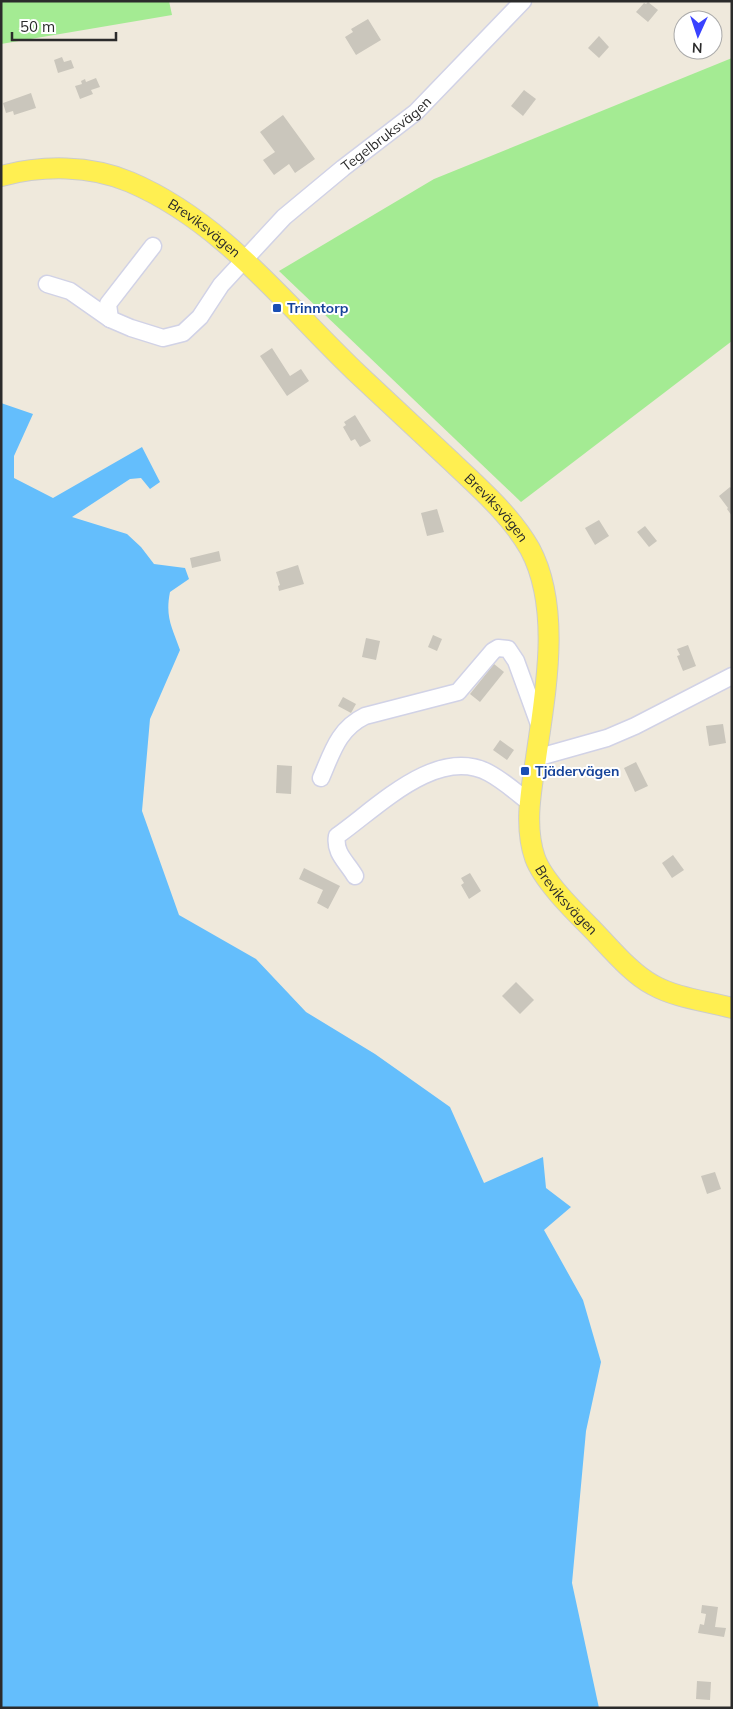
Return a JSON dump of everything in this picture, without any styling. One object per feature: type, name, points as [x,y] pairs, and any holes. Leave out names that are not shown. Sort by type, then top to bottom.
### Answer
[{"type":"main road","name":"Breviksvägen","points":[[1,176],[39,169],[64,168],[99,173],[129,182],[167,202],[201,224],[245,260],[348,364],[499,506],[530,549],[539,573],[548,609],[547,671],[530,803],[531,840],[536,859],[544,875],[584,921],[637,974],[657,988],[732,1008]]},
{"type":"street","name":"Tegelbruksvägen","points":[[47,284],[70,291],[110,319],[163,338],[183,333],[200,317],[221,284],[284,217],[342,168],[416,112],[523,1]]},
{"type":"street","points":[[110,319],[108,304],[153,246]]},
{"type":"street","points":[[321,778],[338,739],[356,720],[458,692],[490,654],[498,648],[508,649],[516,661],[540,727]]},
{"type":"street","points":[[536,758],[607,738],[635,726],[732,676]]},
{"type":"street","points":[[355,876],[338,852],[336,845],[337,836],[409,782],[418,778],[445,767],[470,767],[489,773],[530,803]]},
{"type":"green space","points":[[1,1],[169,1],[172,15],[1,44]]},
{"type":"green space","points":[[732,58],[732,341],[521,502],[279,271],[434,179]]},
{"type":"water","points":[[1,403],[33,414],[14,456],[14,478],[53,498],[142,447],[160,482],[150,489],[141,478],[130,479],[72,517],[127,534],[141,547],[154,564],[185,568],[189,579],[170,592],[169,615],[180,650],[150,719],[142,811],[179,915],[256,959],[306,1012],[375,1054],[450,1107],[484,1183],[543,1157],[546,1188],[571,1207],[544,1230],[583,1300],[601,1362],[586,1431],[572,1583],[599,1708],[1,1708]]},
{"type":"building","points":[[648,2],[658,10],[648,22],[636,12],[644,3]]},
{"type":"building","points":[[368,19],[381,40],[356,55],[345,37],[353,32],[351,29]]},
{"type":"building","points":[[599,36],[609,47],[599,58],[588,48]]},
{"type":"building","points":[[62,57],[64,62],[71,60],[74,68],[58,73],[54,60]]},
{"type":"building","points":[[96,78],[100,87],[91,90],[93,94],[80,99],[75,86],[82,84],[81,81],[85,79],[86,82]]},
{"type":"building","points":[[524,90],[536,99],[523,116],[511,106]]},
{"type":"building","points":[[31,93],[36,108],[14,115],[13,111],[6,113],[3,103]]},
{"type":"building","points":[[283,115],[315,159],[295,173],[289,164],[274,175],[263,160],[275,152],[260,132]]},
{"type":"building","points":[[272,348],[290,376],[301,369],[309,381],[287,396],[260,356]]},
{"type":"building","points":[[355,415],[371,441],[360,447],[355,439],[351,441],[343,427],[346,425],[344,422]]},
{"type":"building","points":[[730,487],[732,489],[732,516],[719,496]]},
{"type":"building","points":[[437,509],[444,532],[427,536],[421,513]]},
{"type":"building","points":[[599,520],[609,536],[595,545],[585,528]]},
{"type":"building","points":[[645,526],[657,541],[649,547],[637,532]]},
{"type":"building","points":[[219,551],[221,561],[192,568],[190,558]]},
{"type":"building","points":[[298,565],[304,584],[279,591],[278,586],[280,585],[276,572]]},
{"type":"building","points":[[433,635],[442,639],[437,651],[428,647]]},
{"type":"building","points":[[366,638],[380,641],[376,660],[362,657]]},
{"type":"building","points":[[688,645],[696,666],[683,671],[677,656],[680,655],[677,649]]},
{"type":"building","points":[[494,664],[504,672],[480,702],[470,694]]},
{"type":"building","points":[[343,697],[356,704],[351,713],[338,706]]},
{"type":"building","points":[[723,724],[726,743],[709,746],[706,726]]},
{"type":"building","points":[[500,740],[514,750],[507,760],[493,750]]},
{"type":"building","points":[[636,762],[648,786],[635,792],[624,768]]},
{"type":"building","points":[[277,765],[292,766],[291,794],[276,793]]},
{"type":"building","points":[[673,855],[684,870],[672,878],[662,863]]},
{"type":"building","points":[[304,868],[340,886],[328,909],[317,903],[323,890],[299,879]]},
{"type":"building","points":[[470,873],[481,891],[469,899],[461,885],[464,883],[461,878]]},
{"type":"building","points":[[516,982],[534,1000],[520,1014],[502,996]]},
{"type":"building","points":[[715,1172],[721,1189],[707,1194],[701,1176]]},
{"type":"building","points":[[702,1605],[718,1607],[715,1627],[726,1628],[724,1637],[698,1633],[700,1624],[704,1625],[706,1614],[701,1613]]},
{"type":"building","points":[[697,1681],[711,1682],[710,1700],[696,1699]]},
{"type":"place","name":"Trinntorp","points":[[277,308]]},
{"type":"place","name":"Tjädervägen","points":[[525,771]]}]
